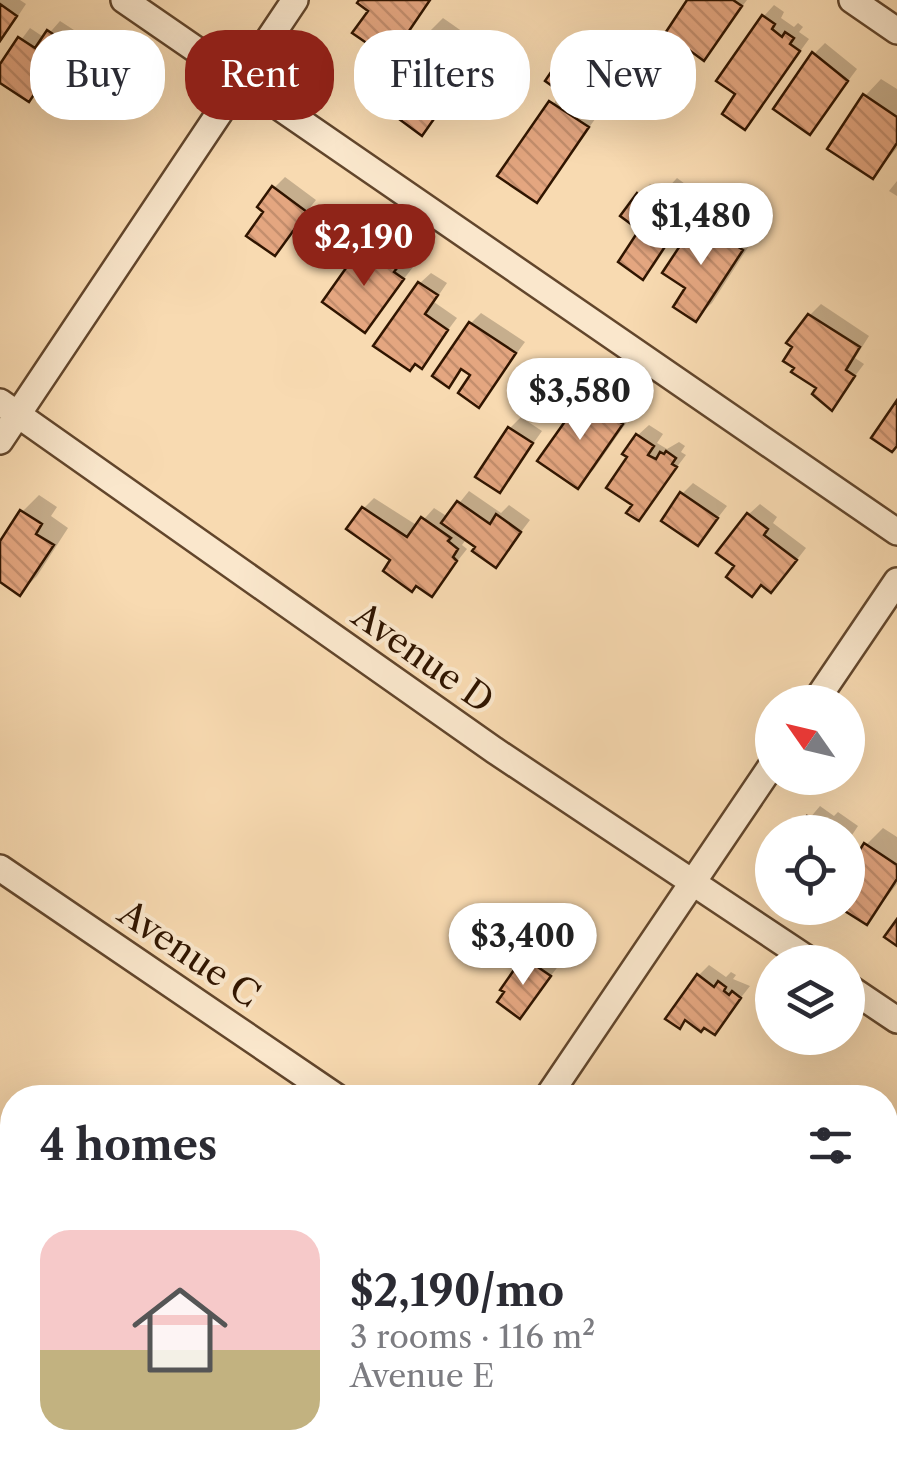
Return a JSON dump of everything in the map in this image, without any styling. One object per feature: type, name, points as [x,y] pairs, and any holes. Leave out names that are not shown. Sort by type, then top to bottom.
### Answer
[{"type":"street","points":[[124,0],[185,43]]},
{"type":"street","points":[[275,30],[295,0]]},
{"type":"street","points":[[852,0],[897,31]]},
{"type":"street","points":[[0,441],[9,410],[213,120]]},
{"type":"street","points":[[297,120],[897,532]]},
{"type":"street","name":"Avenue D","points":[[9,410],[494,750],[787,945]]},
{"type":"street","points":[[827,685],[897,581]]},
{"type":"street","points":[[556,1085],[755,790]]},
{"type":"street","name":"Avenue C","points":[[0,868],[319,1085]]},
{"type":"street","points":[[865,998],[897,1020]]},
{"type":"building","points":[[430,0],[410,30],[354,30],[368,11],[357,3]]},
{"type":"building","points":[[687,0],[733,0],[742,6],[704,61],[696,55],[696,30],[667,30]]},
{"type":"building","points":[[0,4],[17,16],[0,41]]},
{"type":"building","points":[[762,15],[775,24],[772,29],[782,37],[785,32],[794,38],[790,44],[800,51],[745,130],[722,114],[735,94],[716,81]]},
{"type":"building","points":[[18,37],[30,45],[29,102],[0,83],[0,64]]},
{"type":"building","points":[[812,52],[848,81],[810,135],[773,109]]},
{"type":"building","points":[[863,94],[897,117],[897,143],[873,179],[827,149]]},
{"type":"building","points":[[549,101],[550,120],[578,120],[589,127],[537,203],[497,176]]},
{"type":"building","points":[[400,120],[433,120],[422,136]]},
{"type":"building","points":[[272,186],[307,212],[275,256],[246,236],[263,212],[257,207]]},
{"type":"building","points":[[664,188],[691,207],[643,280],[618,262],[639,230],[620,216],[637,193],[652,204]]},
{"type":"building","points":[[697,220],[743,250],[696,322],[673,307],[685,288],[662,273]]},
{"type":"building","points":[[363,244],[397,268],[394,272],[404,279],[365,333],[322,302]]},
{"type":"building","points":[[418,282],[438,295],[425,314],[448,330],[422,369],[415,364],[410,371],[373,346]]},
{"type":"building","points":[[808,314],[860,347],[846,370],[855,376],[832,411],[812,394],[816,388],[791,372],[794,368],[783,361],[792,347],[786,343]]},
{"type":"building","points":[[469,322],[516,353],[479,408],[458,393],[470,375],[461,369],[449,388],[432,376]]},
{"type":"building","points":[[583,396],[623,424],[578,489],[537,461]]},
{"type":"building","points":[[897,400],[897,446],[892,452],[871,438]]},
{"type":"building","points":[[508,427],[533,443],[500,493],[475,477]]},
{"type":"building","points":[[636,434],[654,446],[648,455],[656,459],[666,451],[676,458],[672,464],[677,467],[639,521],[626,513],[632,505],[606,488],[627,457],[622,454]]},
{"type":"building","points":[[680,492],[718,518],[698,546],[661,521]]},
{"type":"building","points":[[457,501],[490,524],[496,514],[521,532],[496,568],[441,523]]},
{"type":"building","points":[[362,507],[407,537],[421,517],[451,538],[448,541],[458,549],[453,557],[457,561],[432,597],[416,586],[412,592],[383,571],[390,560],[346,529]]},
{"type":"building","points":[[20,510],[42,524],[36,534],[54,545],[20,596],[0,582],[0,541]]},
{"type":"building","points":[[747,513],[768,529],[764,535],[797,560],[771,593],[761,585],[752,597],[726,577],[734,566],[716,553]]},
{"type":"building","points":[[865,844],[897,865],[897,879],[867,925]]},
{"type":"building","points":[[897,919],[897,946],[884,937]]},
{"type":"building","points":[[523,957],[551,976],[520,1019],[497,1002],[504,992],[500,990]]},
{"type":"building","points":[[697,974],[714,987],[718,981],[729,995],[732,991],[741,998],[715,1035],[704,1028],[701,1032],[685,1020],[680,1029],[665,1019]]}]
